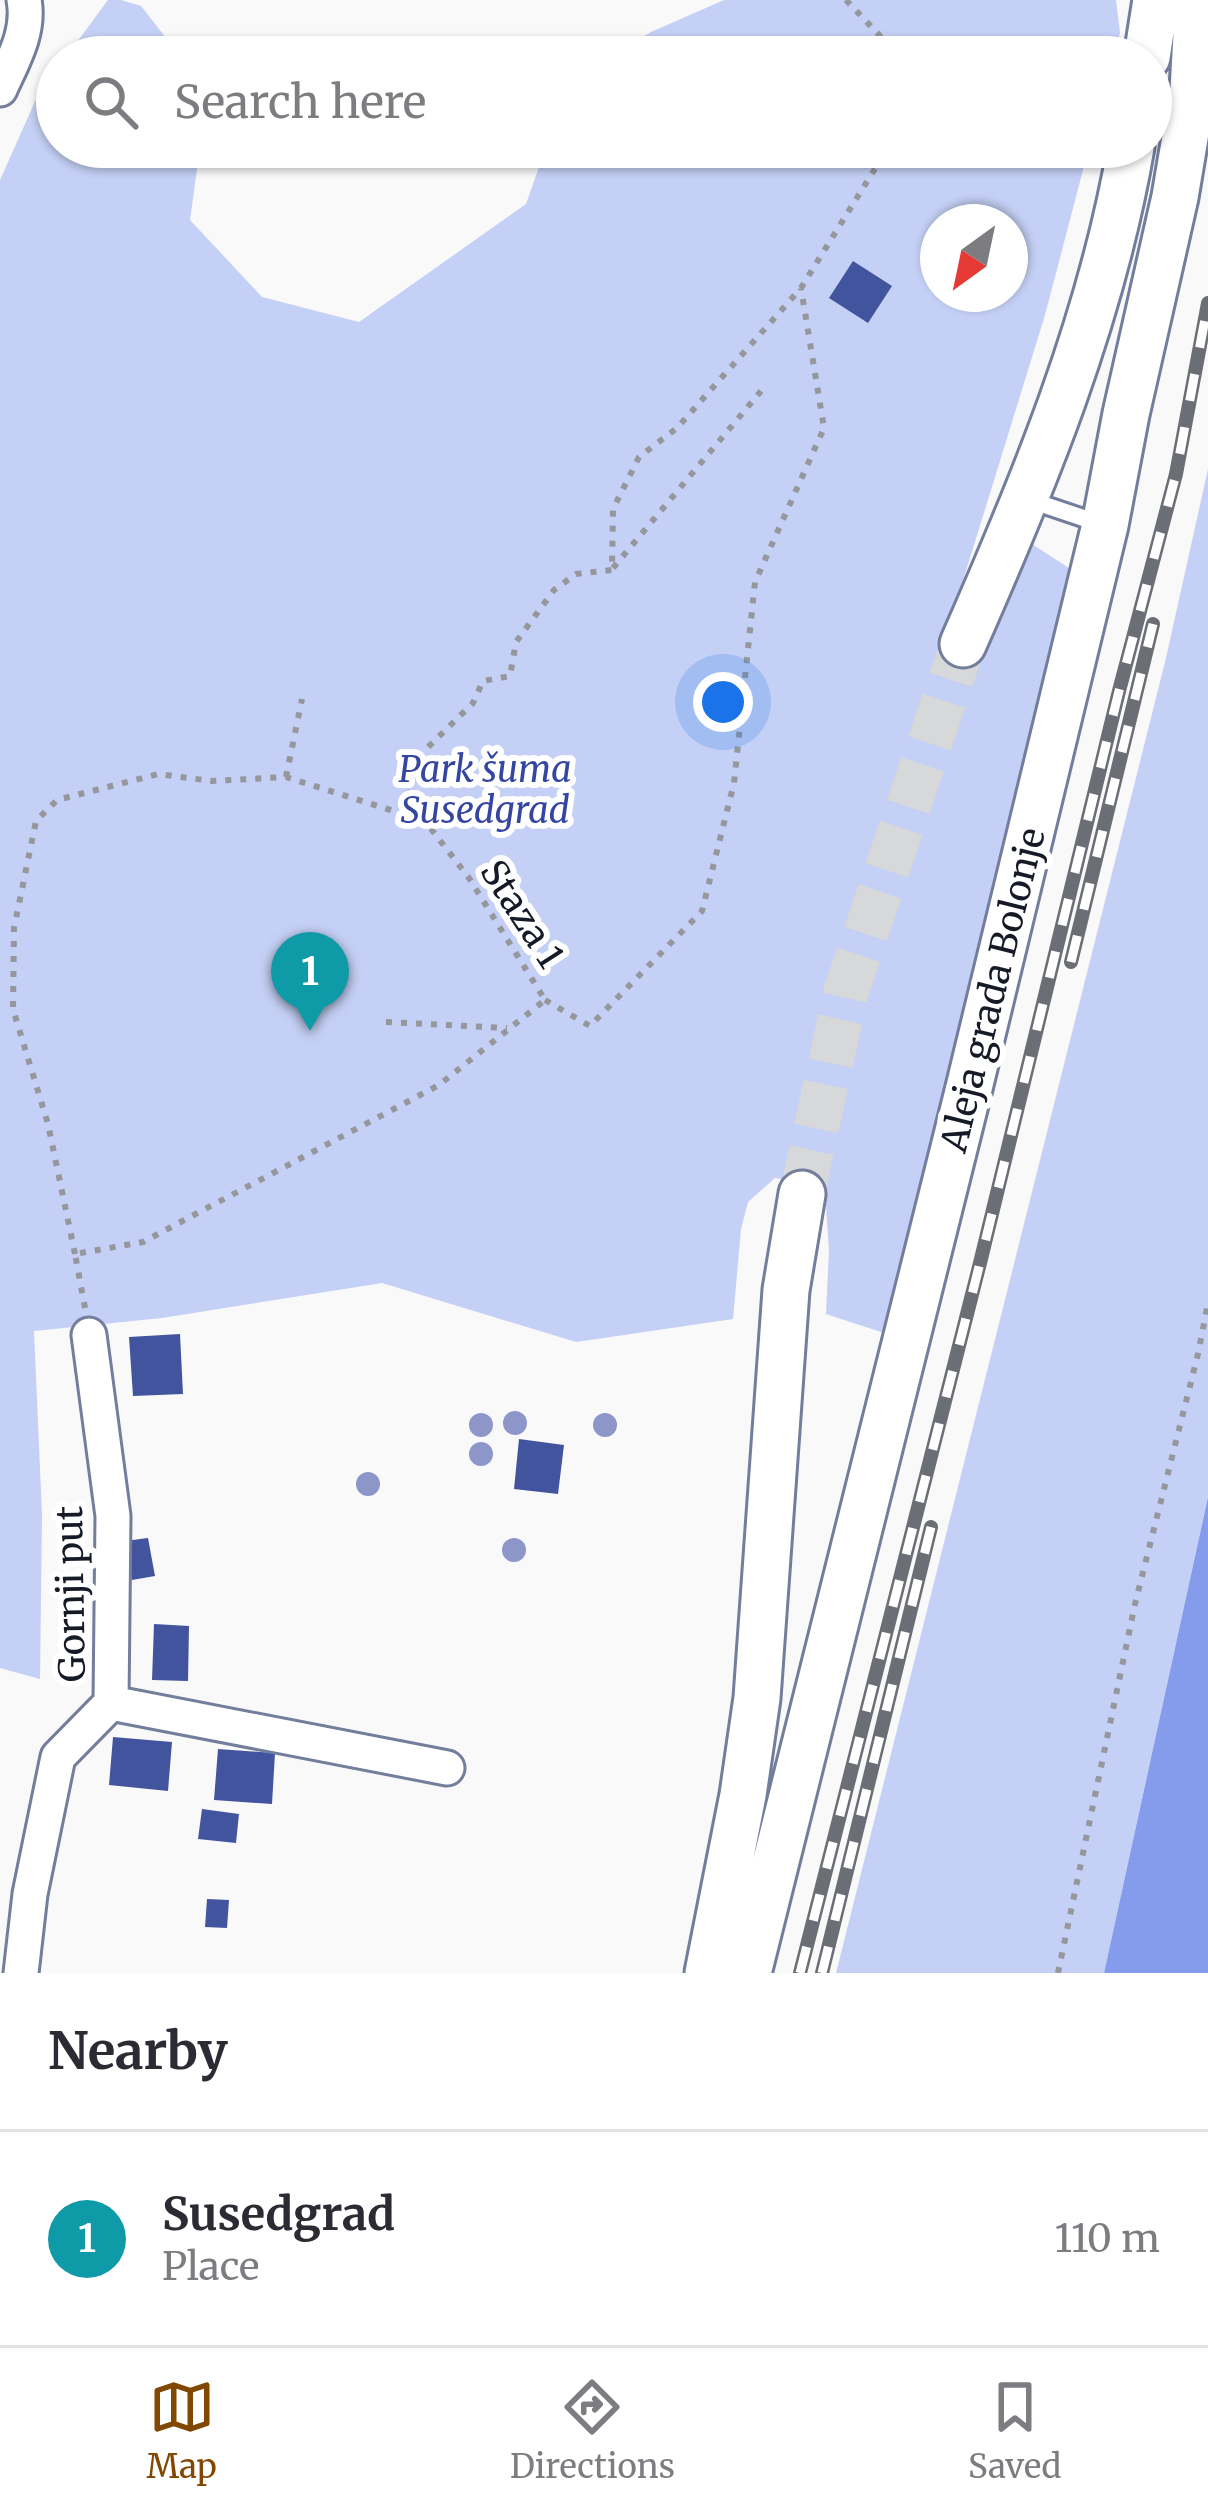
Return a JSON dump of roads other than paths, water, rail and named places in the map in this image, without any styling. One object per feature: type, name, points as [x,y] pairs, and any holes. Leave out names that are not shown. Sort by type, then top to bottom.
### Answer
[{"type":"main road","points":[[1150,36],[1156,0]]},
{"type":"main road","name":"Aleja grada Bolonje","points":[[748,1973],[970,1088],[1105,525],[1175,197],[1193,90],[1198,0]]},
{"type":"main road","points":[[963,644],[1027,499],[1074,371],[1126,168]]},
{"type":"main road","points":[[708,1973],[757,1698],[786,1290],[802,1194]]},
{"type":"street","points":[[0,89],[23,38],[24,0]]},
{"type":"street","name":"Gornji put","points":[[21,1973],[30,1894],[58,1757],[111,1703],[113,1516],[89,1335]]},
{"type":"street","points":[[111,1703],[447,1768]]},
{"type":"lane","points":[[1027,499],[1105,525]]},
{"type":"water","points":[[1208,1497],[1208,1973],[1104,1973]]},
{"type":"tunnel","points":[[802,1194],[846,992],[963,644]]},
{"type":"railway","points":[[800,1973],[1176,474],[1208,303]]},
{"type":"railway","points":[[1071,962],[1153,624]]},
{"type":"railway","points":[[822,1973],[931,1527]]},
{"type":"place","name":"Susedgrad","points":[[310,1031]]},
{"type":"park label","name":"Park šuma Susedgrad","points":[[485,790]]}]
